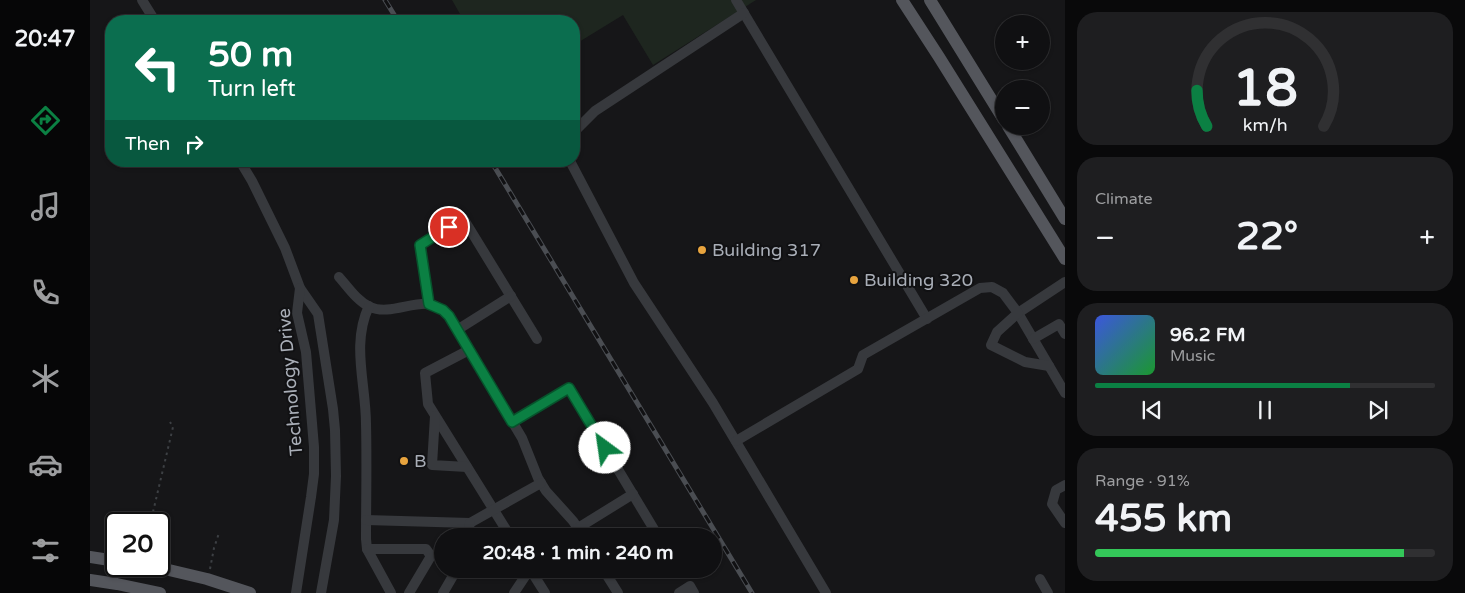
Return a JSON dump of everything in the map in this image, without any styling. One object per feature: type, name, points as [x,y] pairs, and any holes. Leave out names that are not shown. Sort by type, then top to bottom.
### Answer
[{"type":"main road","points":[[902,0],[1065,259]]},
{"type":"main road","points":[[930,0],[995,105]]},
{"type":"main road","points":[[1014,135],[1065,219]]},
{"type":"main road","points":[[90,557],[105,559]]},
{"type":"main road","points":[[170,570],[207,579],[250,593]]},
{"type":"main road","points":[[90,580],[160,593]]},
{"type":"street","points":[[142,0],[151,15]]},
{"type":"street","points":[[736,0],[927,319]]},
{"type":"street","points":[[580,126],[595,111],[744,13]]},
{"type":"street","name":"Technology Drive","points":[[244,167],[285,248],[300,288],[318,314],[333,409],[336,476],[334,520],[321,593]]},
{"type":"street","points":[[573,167],[634,283],[713,403],[826,593]]},
{"type":"street","points":[[429,304],[420,245],[464,218],[536,338]]},
{"type":"street","points":[[339,277],[355,295],[376,309],[429,304],[443,310],[449,316],[522,438],[541,484],[573,520],[578,528]]},
{"type":"street","points":[[1049,366],[1025,362],[991,345],[997,332],[1018,313],[1065,282]]},
{"type":"street","points":[[736,441],[858,369],[863,355],[980,288],[992,286],[1003,293],[1018,313],[1065,393]]},
{"type":"street","name":"Technology Drive","points":[[296,593],[314,474],[314,447],[306,352],[297,313],[300,288]]},
{"type":"street","points":[[457,330],[511,296]]},
{"type":"street","points":[[369,306],[362,325],[360,342],[366,422],[366,539],[367,549],[391,593]]},
{"type":"street","points":[[1033,339],[1059,324],[1065,334]]},
{"type":"street","points":[[469,350],[425,373],[428,404],[505,528]]},
{"type":"street","points":[[512,422],[569,388],[653,528]]},
{"type":"street","points":[[435,416],[432,465],[467,467]]},
{"type":"street","points":[[366,520],[470,523],[541,484]]},
{"type":"street","points":[[1065,485],[1056,490],[1052,504],[1065,523]]},
{"type":"street","points":[[586,528],[633,494]]},
{"type":"street","points":[[469,528],[470,523]]},
{"type":"street","points":[[367,549],[426,549],[431,556],[409,593]]},
{"type":"street","points":[[443,593],[452,578]]},
{"type":"street","points":[[514,593],[524,578]]},
{"type":"street","points":[[536,578],[545,593]]},
{"type":"street","points":[[609,578],[618,593]]},
{"type":"street","points":[[1040,579],[1048,593]]},
{"type":"street","points":[[679,593],[690,586],[694,593]]},
{"type":"path","points":[[153,512],[173,427],[170,422]]},
{"type":"path","points":[[207,579],[214,548],[220,533]]},
{"type":"shaded area","points":[[452,0],[756,0],[653,65],[623,15],[580,41],[580,15],[461,15]]},
{"type":"railway","points":[[385,0],[394,15]]},
{"type":"railway","points":[[495,167],[752,593]]},
{"type":"place","name":"Building 317","points":[[702,250]]},
{"type":"place","name":"Building 320","points":[[854,280]]},
{"type":"place","name":"B","points":[[404,461]]},
{"type":"route","points":[[449,227],[420,245],[429,304],[443,310],[449,316],[512,422],[569,388],[605,448]]}]
